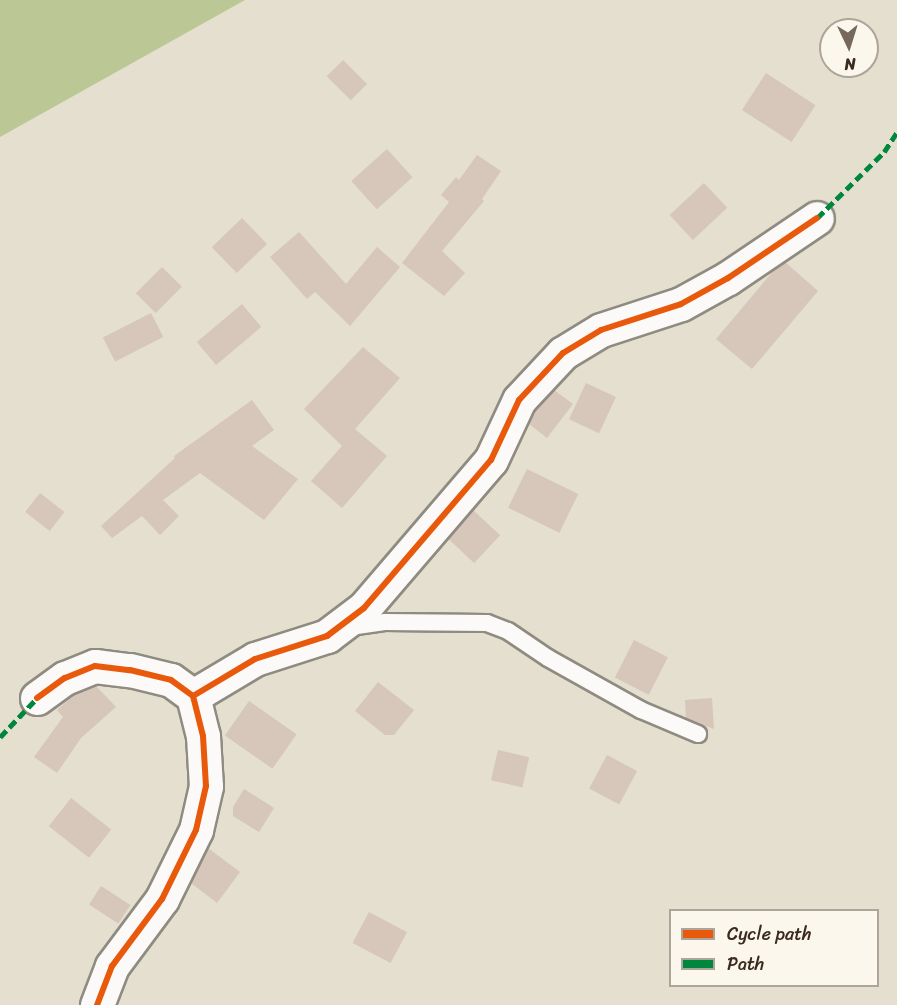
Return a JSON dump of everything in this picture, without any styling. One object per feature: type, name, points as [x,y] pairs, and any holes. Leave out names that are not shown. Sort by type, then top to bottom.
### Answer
[{"type":"street","points":[[193,696],[255,659],[327,636],[364,608],[491,460],[519,399],[563,353],[601,330],[681,304],[728,278],[817,218]]},
{"type":"street","points":[[37,698],[65,678],[94,666],[130,670],[171,680],[193,696],[202,736],[206,786],[196,830],[162,899],[112,966],[97,1005]]},
{"type":"lane","points":[[337,629],[385,622],[487,623],[508,631],[548,658],[641,710],[698,734]]},
{"type":"green space","points":[[0,0],[245,0],[0,137]]},
{"type":"building","points":[[343,60],[367,84],[351,100],[327,76]]},
{"type":"building","points":[[766,73],[815,105],[792,142],[742,110]]},
{"type":"building","points":[[387,149],[412,177],[377,209],[351,181]]},
{"type":"building","points":[[477,155],[501,171],[482,199],[484,201],[442,251],[465,273],[444,296],[402,263],[449,202],[441,195],[456,177],[459,180]]},
{"type":"building","points":[[704,183],[727,208],[693,240],[670,215]]},
{"type":"building","points":[[242,218],[267,244],[237,273],[212,247]]},
{"type":"building","points":[[299,232],[346,284],[377,247],[400,267],[350,326],[315,292],[307,299],[270,257]]},
{"type":"building","points":[[785,262],[818,291],[752,369],[716,339],[774,270]]},
{"type":"building","points":[[162,267],[182,287],[156,313],[136,293]]},
{"type":"building","points":[[242,304],[261,327],[216,365],[197,342]]},
{"type":"building","points":[[151,313],[163,337],[115,362],[103,338]]},
{"type":"building","points":[[363,347],[400,378],[355,429],[387,456],[342,508],[311,481],[342,446],[304,409]]},
{"type":"building","points":[[586,383],[616,397],[599,433],[569,419]]},
{"type":"building","points":[[554,390],[573,404],[547,438],[529,424],[535,411]]},
{"type":"building","points":[[252,400],[274,430],[252,446],[298,479],[264,520],[200,473],[163,500],[179,516],[160,535],[142,516],[112,538],[101,526],[175,458],[174,456]]},
{"type":"building","points":[[527,469],[578,494],[559,533],[508,508]]},
{"type":"building","points":[[40,493],[64,512],[50,531],[25,512]]},
{"type":"building","points":[[473,510],[500,535],[474,563],[447,538]]},
{"type":"building","points":[[634,640],[668,657],[649,695],[615,677]]},
{"type":"building","points":[[378,682],[414,710],[394,735],[385,735],[355,711]]},
{"type":"building","points":[[96,686],[116,707],[81,738],[57,773],[34,757],[63,717],[57,710],[74,695]]},
{"type":"building","points":[[712,698],[714,729],[686,718],[685,700]]},
{"type":"building","points":[[249,701],[297,734],[272,769],[225,735]]},
{"type":"building","points":[[498,750],[529,757],[522,787],[491,780]]},
{"type":"building","points":[[607,755],[637,771],[619,805],[589,789]]},
{"type":"building","points":[[244,789],[274,808],[259,832],[233,816],[233,807]]},
{"type":"building","points":[[71,798],[111,829],[89,858],[49,826]]},
{"type":"building","points":[[208,848],[240,872],[217,903],[191,883]]},
{"type":"building","points":[[101,886],[130,905],[118,924],[89,904]]},
{"type":"building","points":[[369,912],[407,932],[391,963],[353,943]]},
{"type":"marked path","points":[[817,218],[884,152],[897,132]]},
{"type":"marked path","points":[[0,737],[37,698]]},
{"type":"cycle path","points":[[193,696],[255,659],[327,636],[364,608],[491,460],[519,400],[563,353],[601,330],[681,304],[728,278],[817,218]]},
{"type":"cycle path","points":[[37,698],[65,678],[95,666],[130,670],[171,680],[193,696],[203,736],[206,786],[196,830],[162,899],[112,966],[97,1005]]}]
